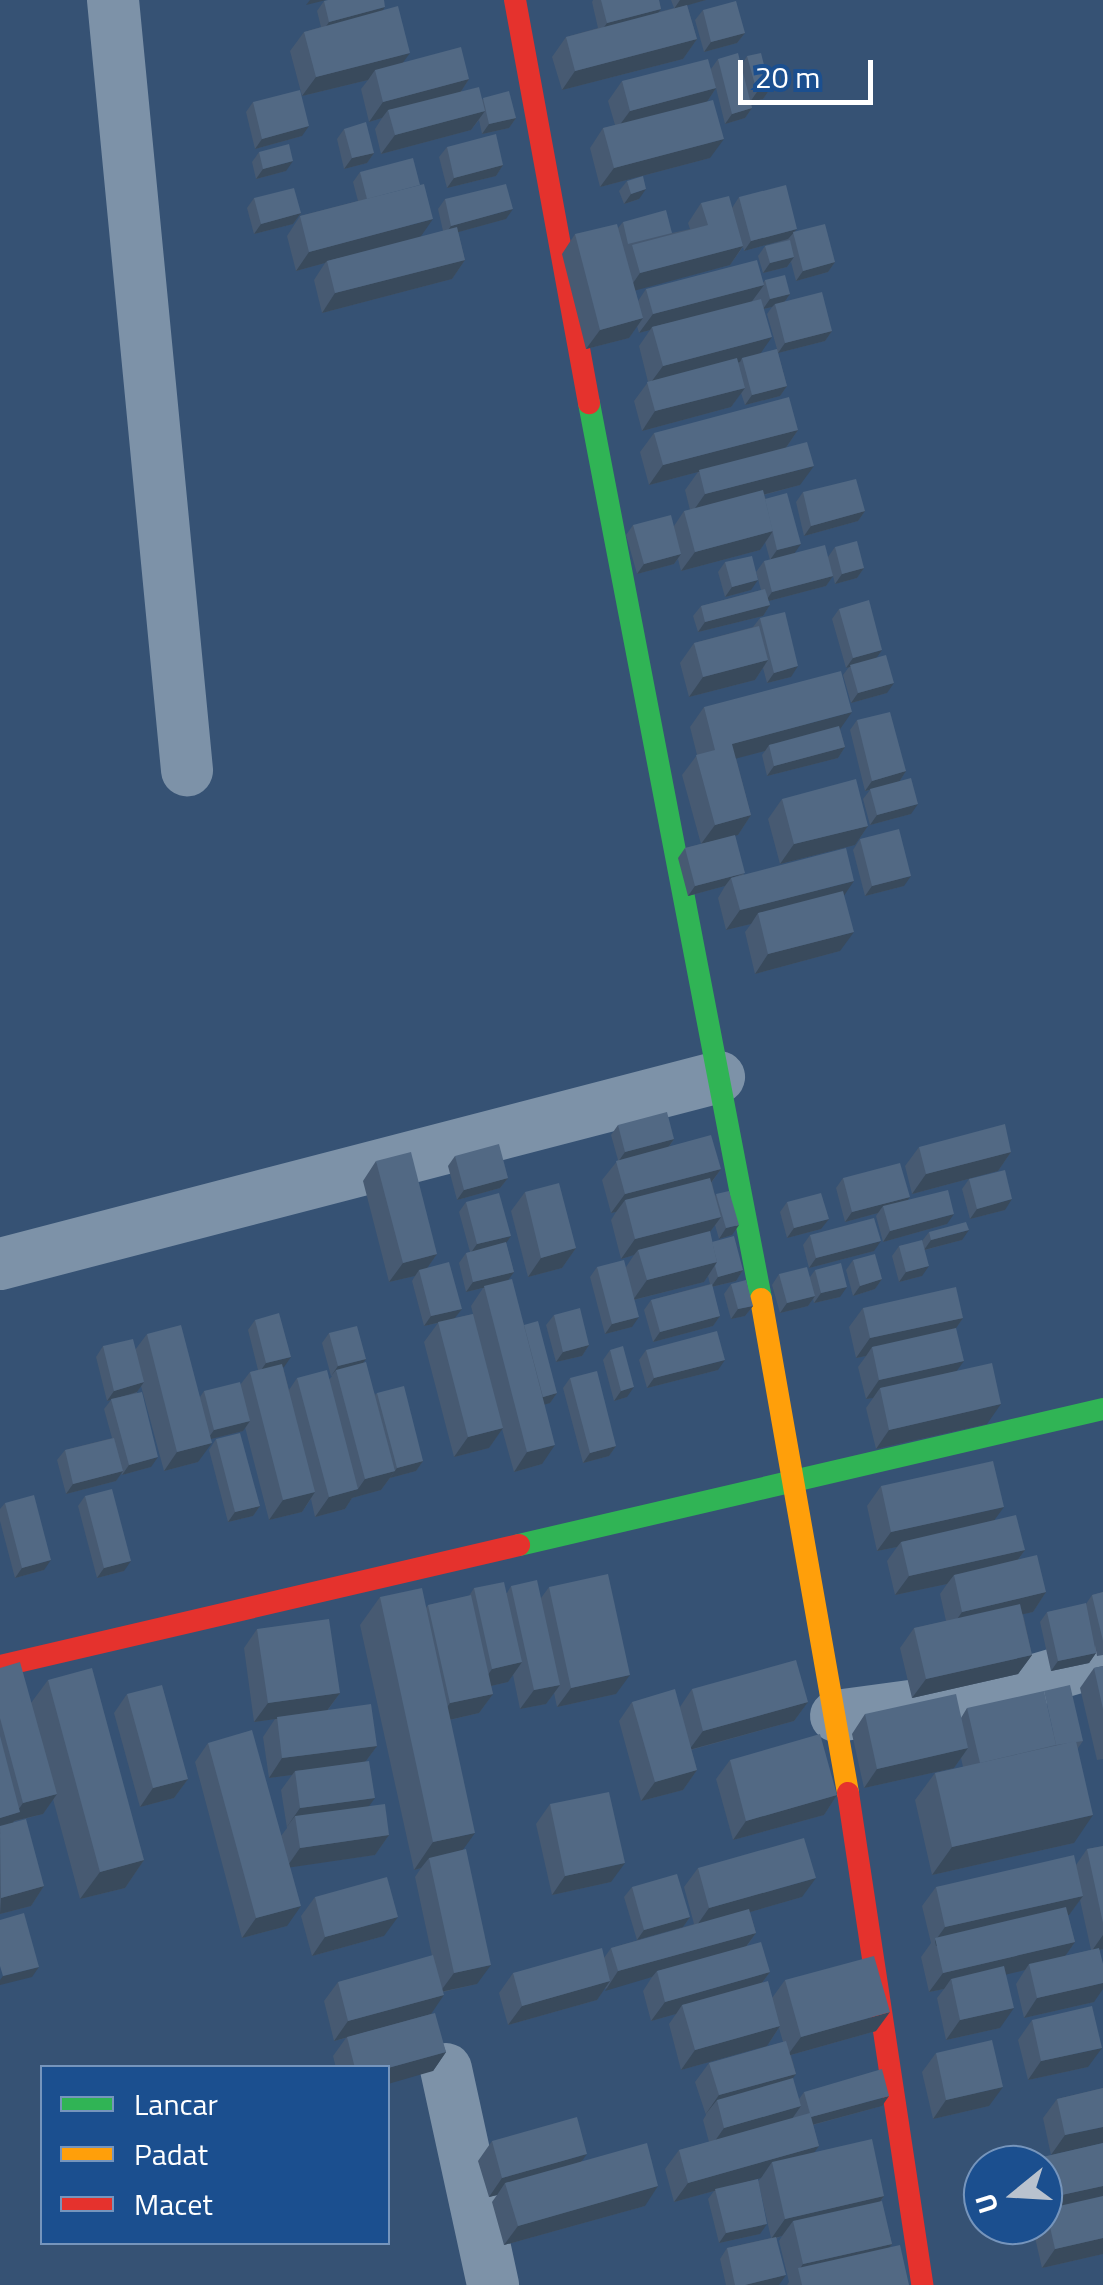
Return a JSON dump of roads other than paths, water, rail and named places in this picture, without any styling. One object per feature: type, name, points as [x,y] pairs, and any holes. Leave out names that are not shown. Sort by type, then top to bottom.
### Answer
[{"type":"street","points":[[113,0],[187,770]]},
{"type":"street","points":[[515,0],[529,93],[719,1077],[836,1716],[922,2285]]},
{"type":"street","points":[[0,1264],[719,1077]]},
{"type":"street","points":[[0,1666],[1103,1410]]},
{"type":"street","points":[[836,1716],[977,1697],[1103,1660]]},
{"type":"street","points":[[446,2069],[494,2285]]}]
